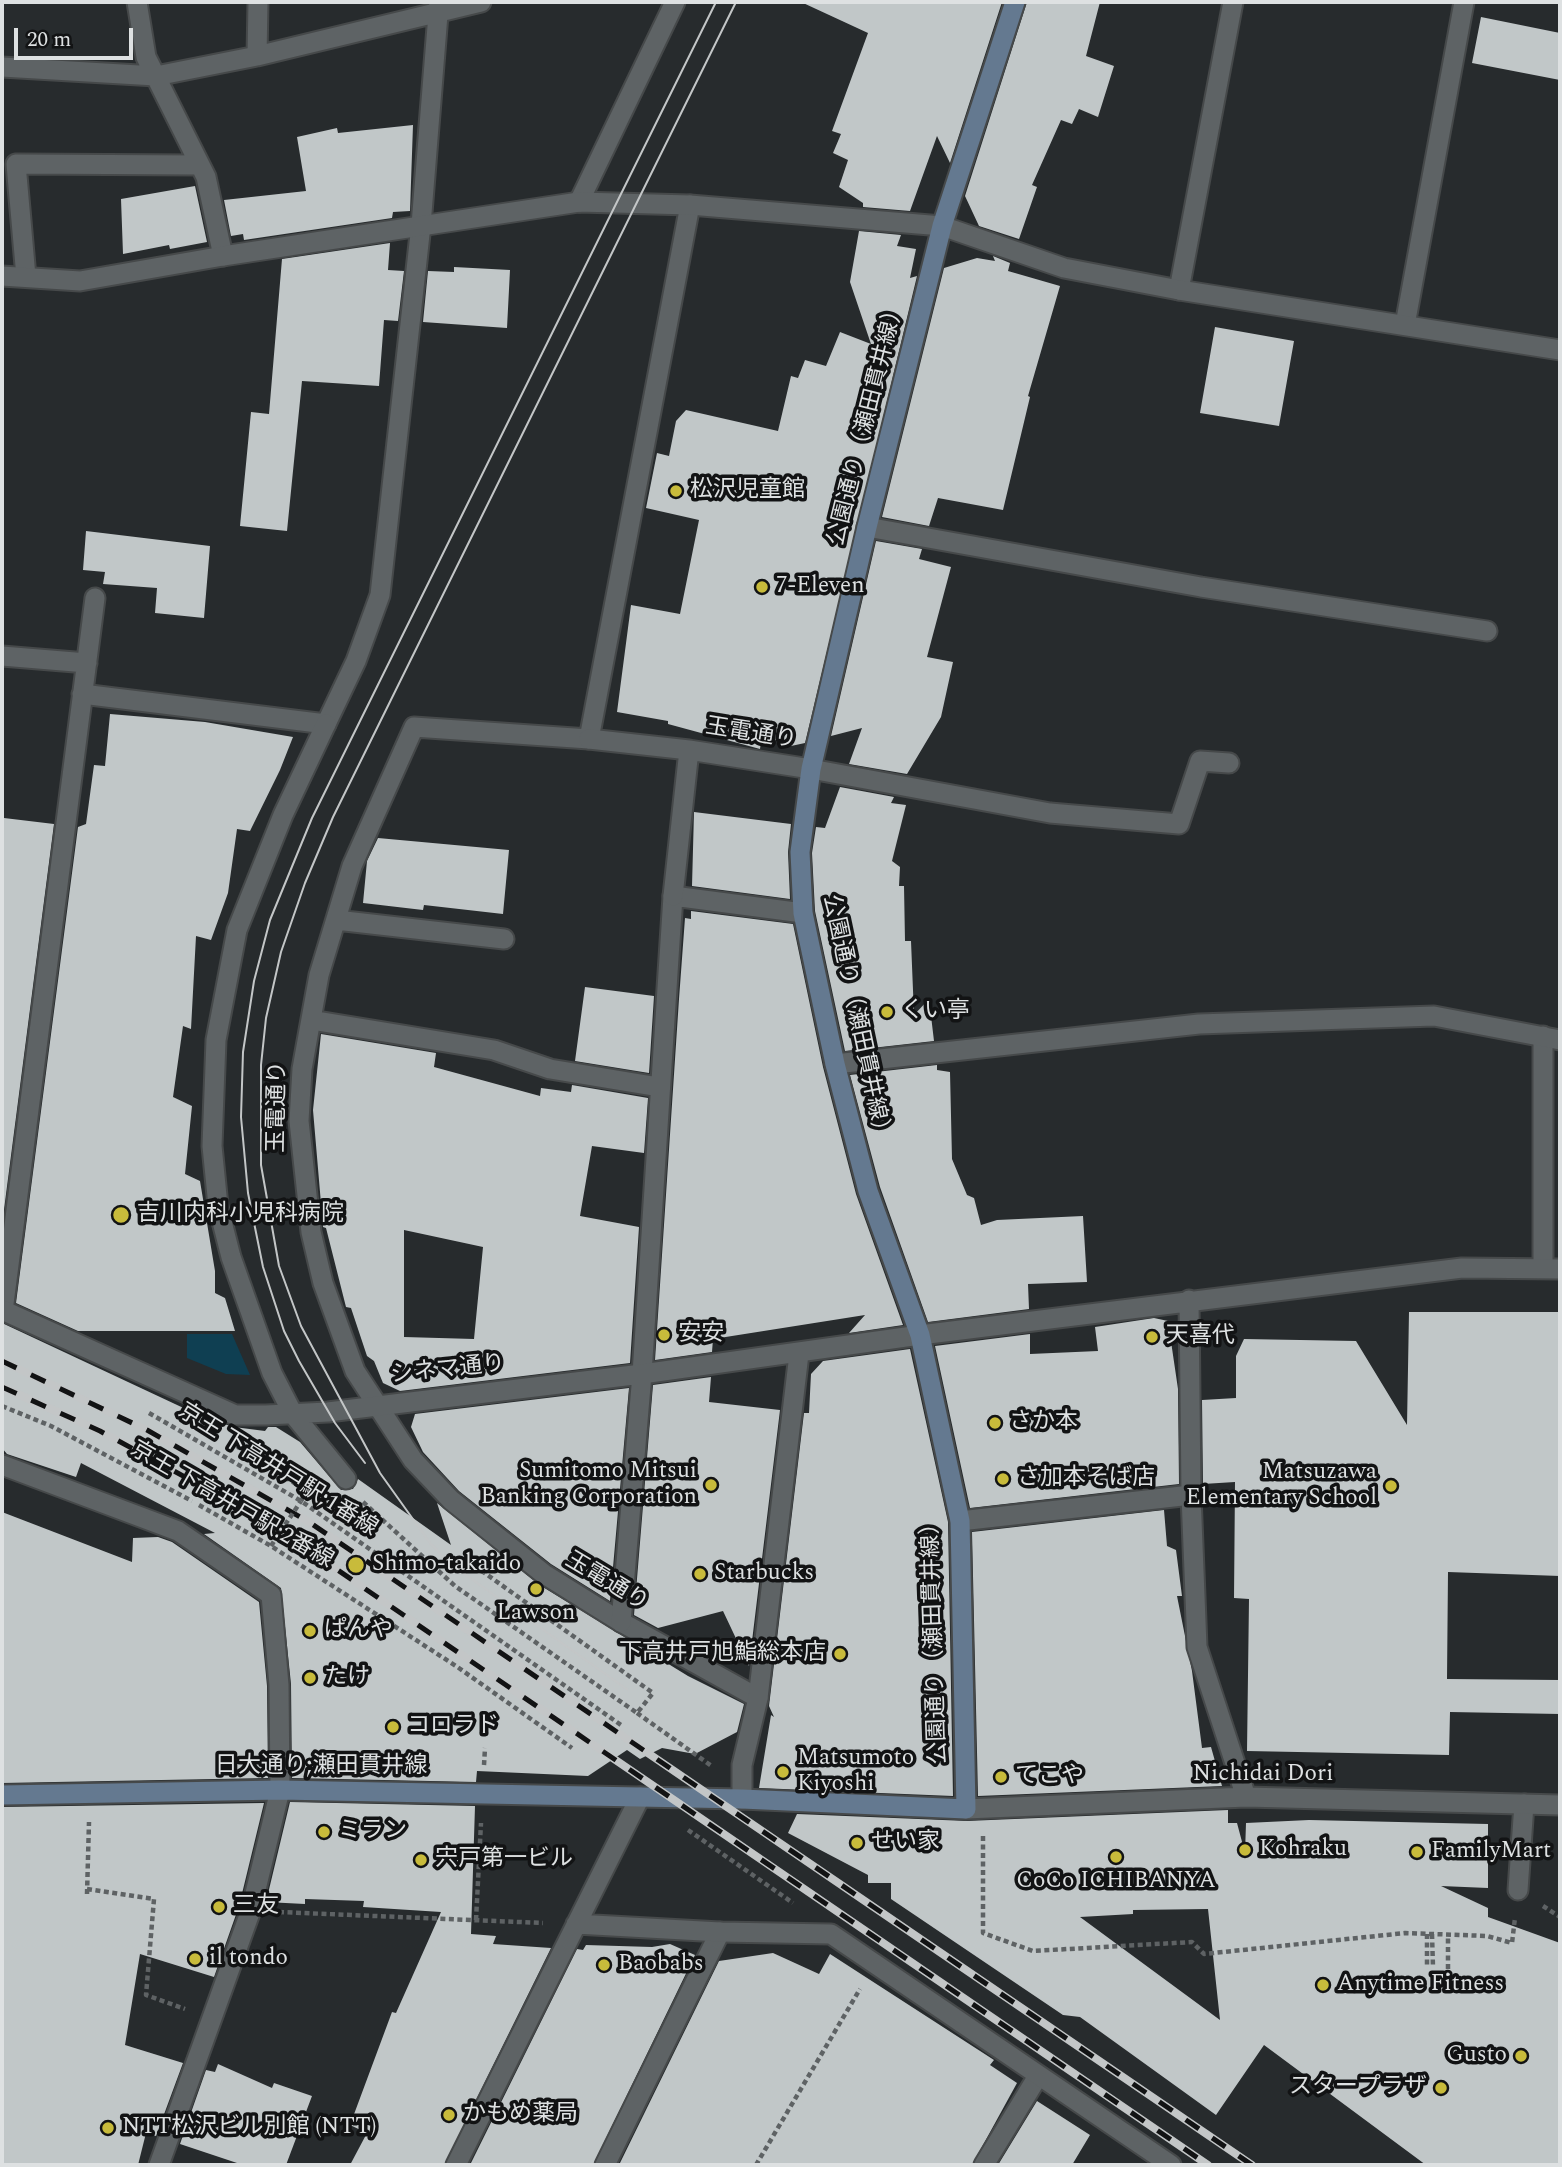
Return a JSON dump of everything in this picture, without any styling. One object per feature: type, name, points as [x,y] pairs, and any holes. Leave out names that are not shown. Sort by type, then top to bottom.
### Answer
[{"type":"main road","name":"公園通り（瀬田貫井線）","points":[[974,1809],[960,1521],[920,1335],[869,1191],[835,1064],[803,913],[800,852],[811,769],[867,527],[942,226],[1015,2]]},
{"type":"main road","name":"日大通り;瀬田貫井線","points":[[2,1795],[280,1790],[741,1799]]},
{"type":"main road","points":[[741,1799],[974,1809]]},
{"type":"street","points":[[137,2],[146,57],[205,177],[223,256]]},
{"type":"street","points":[[257,56],[258,2]]},
{"type":"street","points":[[2,66],[156,76],[257,56],[438,6],[481,2]]},
{"type":"street","points":[[579,202],[675,2]]},
{"type":"street","points":[[1179,290],[1233,2]]},
{"type":"street","points":[[1405,325],[1464,2]]},
{"type":"street","points":[[346,1479],[293,1414],[254,1329],[218,1206],[212,1146],[212,1096],[224,987],[237,930],[283,815],[356,662],[380,595],[421,225],[438,6]]},
{"type":"street","points":[[26,278],[16,164],[200,165]]},
{"type":"street","points":[[2,276],[80,281],[223,256],[579,202],[690,205],[942,226],[1064,268],[1179,290],[1560,350]]},
{"type":"street","points":[[589,739],[690,205]]},
{"type":"street","points":[[867,527],[1201,587],[1487,631]]},
{"type":"street","points":[[2,1310],[95,598]]},
{"type":"street","points":[[2,656],[87,663]]},
{"type":"street","points":[[82,694],[326,724]]},
{"type":"street","name":"玉電通り","points":[[758,1699],[621,1622],[544,1574],[451,1500],[412,1460],[374,1404],[355,1371],[337,1326],[311,1232],[299,1121],[302,1069],[319,975],[352,866],[414,727],[589,739],[689,750],[811,769],[1049,813],[1179,824],[1200,761],[1229,763]]},
{"type":"street","points":[[621,1622],[642,1374],[673,896],[689,750]]},
{"type":"street","points":[[673,896],[803,913]]},
{"type":"street","points":[[336,920],[504,939]]},
{"type":"street","points":[[835,1064],[1199,1024],[1434,1016],[1551,1038],[1551,1268]]},
{"type":"street","points":[[311,1020],[494,1050],[550,1069],[659,1087]]},
{"type":"street","name":"シネマ通り","points":[[2,1310],[236,1415],[293,1414],[642,1374],[1189,1300],[1462,1268],[1551,1268]]},
{"type":"street","points":[[1189,1300],[1191,1495],[1197,1647],[1246,1797]]},
{"type":"street","points":[[741,1799],[742,1765],[758,1699],[799,1353]]},
{"type":"street","points":[[2,1465],[178,1531],[271,1595],[279,1685],[280,1790],[251,1910],[159,2165]]},
{"type":"street","points":[[960,1521],[1191,1495]]},
{"type":"street","points":[[456,2165],[640,1797]]},
{"type":"street","name":"Nichidai Dori","points":[[974,1809],[1246,1797],[1560,1805]]},
{"type":"street","points":[[1518,1890],[1524,1804]]},
{"type":"street","points":[[576,1924],[720,1932],[831,1934],[1171,2165]]},
{"type":"street","points":[[628,2165],[608,2160],[720,1932]]},
{"type":"street","points":[[984,2165],[1038,2076]]},
{"type":"path","name":"京王 下高井戸駅:2番線","points":[[2,1406],[51,1426],[119,1461],[271,1546],[456,1666],[572,1748]]},
{"type":"path","name":"京王 下高井戸駅;1番線","points":[[145,1411],[301,1502],[621,1725]]},
{"type":"path","points":[[245,1436],[238,1447],[307,1491],[271,1546]]},
{"type":"path","points":[[257,1443],[303,1474]]},
{"type":"path","points":[[346,1479],[363,1502],[393,1532],[455,1586],[730,1779],[741,1799]]},
{"type":"path","points":[[349,1503],[393,1532]]},
{"type":"path","points":[[472,1564],[653,1693],[637,1713]]},
{"type":"path","points":[[89,1793],[87,1891],[154,1899],[146,1995],[212,2019]]},
{"type":"path","points":[[476,1920],[483,1794]]},
{"type":"path","points":[[974,1809],[983,1933],[1033,1951],[1192,1942],[1204,1954],[1429,1934],[1488,1936],[1511,1943]]},
{"type":"path","points":[[683,1827],[825,1925],[831,1934]]},
{"type":"path","points":[[251,1910],[576,1924]]},
{"type":"path","points":[[1429,1934],[1430,1968]]},
{"type":"path","points":[[1448,1934],[1448,1969]]},
{"type":"path","points":[[755,2165],[875,1965]]},
{"type":"shaded area","points":[[187,1334],[232,1334],[250,1375],[226,1374],[187,1358]]},
{"type":"building","points":[[801,2],[1002,2],[950,163],[937,136],[910,211],[863,207],[863,203],[839,187],[848,160],[833,153],[841,134],[832,131],[868,33]]},
{"type":"building","points":[[1027,2],[1100,2],[1086,56],[1114,66],[1098,117],[1079,109],[1072,124],[1061,120],[1032,185],[1037,187],[1019,239],[979,226],[965,196]]},
{"type":"building","points":[[1481,17],[1560,33],[1560,80],[1472,63]]},
{"type":"building","points":[[413,125],[410,211],[393,212],[392,218],[244,240],[243,234],[231,236],[224,200],[306,191],[297,137],[337,128],[338,133]]},
{"type":"building","points":[[195,186],[207,242],[170,249],[169,245],[123,254],[121,199]]},
{"type":"building","points":[[859,231],[901,235],[897,246],[916,249],[910,278],[917,276],[805,743],[791,746],[762,735],[760,749],[668,724],[668,721],[617,712],[631,605],[680,614],[699,520],[646,508],[657,453],[669,456],[676,421],[686,410],[778,431],[791,376],[798,378],[805,360],[826,366],[840,332],[871,344],[850,282]]},
{"type":"building","points":[[390,243],[388,270],[404,271],[398,321],[384,320],[379,386],[302,381],[287,531],[240,526],[251,412],[269,414],[282,259]]},
{"type":"building","points":[[993,256],[1010,263],[1008,271],[1060,286],[1028,396],[1030,397],[1003,510],[938,498],[929,526],[882,517],[944,268],[977,258],[995,261]]},
{"type":"building","points":[[454,267],[510,270],[507,328],[423,322],[428,271],[454,272]]},
{"type":"building","points":[[1215,327],[1294,341],[1279,426],[1200,413]]},
{"type":"building","points":[[86,531],[210,546],[204,618],[155,613],[157,588],[103,584],[105,572],[83,570]]},
{"type":"building","points":[[876,541],[922,549],[919,559],[951,567],[927,657],[953,662],[941,717],[907,774],[849,764],[862,728],[831,736]]},
{"type":"building","points":[[110,714],[205,722],[293,737],[250,831],[237,829],[228,893],[211,940],[196,936],[191,1029],[183,1026],[173,1097],[192,1106],[185,1174],[200,1181],[215,1271],[215,1293],[225,1298],[235,1331],[78,1331],[16,1303],[78,827],[86,824],[94,765],[105,766]]},
{"type":"building","points":[[840,787],[894,797],[891,803],[906,805],[892,861],[900,867],[899,886],[904,886],[905,941],[911,941],[914,1015],[929,999],[934,1041],[845,1051],[815,911],[812,853],[816,827],[825,828]]},
{"type":"building","points":[[694,812],[791,824],[788,852],[790,899],[692,886]]},
{"type":"building","points":[[4,818],[54,824],[2,1225],[2,838]]},
{"type":"building","points":[[378,838],[509,850],[503,914],[424,905],[423,910],[363,903],[367,861]]},
{"type":"building","points":[[691,911],[793,924],[823,1067],[856,1194],[903,1325],[849,1333],[865,1315],[713,1339],[712,1352],[655,1360],[685,918],[691,919]]},
{"type":"building","points":[[585,987],[654,996],[649,1073],[575,1061]]},
{"type":"building","points":[[321,1034],[436,1053],[434,1067],[540,1096],[541,1088],[571,1092],[572,1085],[648,1098],[644,1153],[592,1146],[580,1216],[639,1227],[630,1363],[400,1391],[383,1383],[374,1361],[367,1356],[351,1308],[346,1307],[326,1228],[323,1227],[313,1110]],"holes":[[[404,1230],[483,1247],[474,1339],[404,1337]]]},
{"type":"building","points":[[937,1065],[937,1070],[950,1072],[952,1159],[967,1195],[974,1198],[981,1225],[997,1220],[1083,1216],[1087,1282],[1028,1284],[1029,1309],[928,1322],[880,1187],[850,1075]]},
{"type":"building","name":"Matsuzawa Elementary School","points":[[1409,1312],[1560,1312],[1560,1576],[1448,1572],[1447,1679],[1560,1680],[1560,1714],[1450,1712],[1449,1755],[1247,1751],[1249,1599],[1234,1598],[1235,1482],[1203,1484],[1202,1400],[1236,1398],[1236,1356],[1244,1339],[1356,1341],[1407,1425]]},
{"type":"building","points":[[1154,1318],[1168,1321],[1178,1389],[1179,1484],[970,1508],[935,1346],[1030,1334],[1030,1354],[1098,1351],[1095,1327]]},
{"type":"building","points":[[2,1323],[207,1419],[234,1427],[265,1431],[268,1427],[276,1427],[300,1442],[341,1490],[353,1489],[358,1479],[451,1545],[437,1503],[538,1584],[688,1676],[744,1704],[737,1732],[695,1754],[662,1748],[640,1759],[627,1750],[588,1776],[477,1771],[476,1782],[292,1778],[291,1684],[281,1588],[204,1534],[215,1533],[81,1463],[76,1477],[7,1454],[2,1448]]},
{"type":"building","points":[[910,1349],[948,1522],[953,1796],[759,1788],[771,1715],[774,1717],[769,1706],[804,1413],[809,1413],[811,1374],[823,1361]]},
{"type":"building","name":"Sumitomo Mitsui Banking Corporation","points":[[711,1377],[709,1402],[780,1410],[749,1666],[723,1611],[658,1628],[634,1615],[653,1385]]},
{"type":"building","points":[[629,1388],[610,1601],[551,1564],[459,1491],[423,1452],[411,1427],[415,1414]]},
{"type":"building","points":[[1164,1510],[1167,1546],[1176,1550],[1182,1596],[1177,1596],[1192,1671],[1202,1748],[1211,1747],[1222,1786],[978,1796],[972,1532]]},
{"type":"building","points":[[2,1512],[132,1562],[133,1538],[158,1537],[172,1542],[259,1602],[267,1686],[268,1778],[2,1783]]},
{"type":"building","points":[[290,1802],[475,1806],[471,1934],[496,1936],[493,1944],[551,1948],[444,2165],[350,2165],[367,2133],[350,2125],[392,2012],[396,2013],[441,1912],[363,1907],[364,1901],[305,1899],[305,1904],[266,1902]]},
{"type":"building","points":[[264,1803],[239,1906],[214,1977],[140,1954],[125,2045],[183,2063],[156,2136],[146,2133],[138,2165],[2,2165],[2,1807]]},
{"type":"building","points":[[1228,1810],[1228,1823],[1237,1823],[1245,1853],[1246,1823],[1309,1820],[1488,1824],[1488,1888],[1441,1886],[1488,1908],[1488,1917],[1560,1943],[1560,2165],[1426,2165],[1264,2045],[1216,2115],[1080,2017],[1063,2015],[891,1899],[891,1883],[868,1883],[868,1875],[788,1833],[797,1814],[967,1821]],"holes":[[[1208,1909],[1220,2020],[1080,1917],[1133,1914],[1133,1910]]]},
{"type":"building","points":[[670,1944],[695,1955],[593,2165],[470,2165],[577,1949],[583,1950],[586,1945],[652,1947]]},
{"type":"building","points":[[773,1953],[819,1974],[830,1954],[994,2060],[990,2065],[1017,2083],[972,2165],[619,2165],[719,1961]]},
{"type":"building","points":[[218,2064],[272,2088],[274,2083],[312,2096],[286,2165],[243,2165],[180,2144],[206,2070],[215,2072]]},
{"type":"building","points":[[1037,2101],[1090,2135],[1072,2165],[998,2165]]},
{"type":"tram line","points":[[365,1463],[335,1423],[299,1361],[284,1331],[263,1267],[248,1193],[241,1117],[243,1052],[254,981],[270,920],[312,818],[716,2]]},
{"type":"tram line","points":[[628,1690],[449,1563],[430,1543],[380,1473],[301,1326],[279,1266],[261,1165],[261,1065],[266,1018],[281,952],[305,883],[333,817],[736,2]]},
{"type":"railway","points":[[2,1361],[147,1430],[309,1522],[1252,2165]]},
{"type":"railway","points":[[2,1387],[100,1431],[198,1484],[323,1560],[1208,2165]]},
{"type":"place","name":"松沢児童館","points":[[676,491]]},
{"type":"place","name":"7-Eleven","points":[[762,587]]},
{"type":"place","name":"くい亭","points":[[887,1012]]},
{"type":"place","name":"吉川内科小児科病院","points":[[121,1215]]},
{"type":"place","name":"安安","points":[[664,1335]]},
{"type":"place","name":"天喜代","points":[[1152,1337]]},
{"type":"place","name":"さか本","points":[[995,1423]]},
{"type":"place","name":"さ加本そば店","points":[[1003,1479]]},
{"type":"place","name":"Sumitomo Mitsui Banking Corporation","points":[[711,1485]]},
{"type":"place","name":"Matsuzawa Elementary School","points":[[1391,1486]]},
{"type":"place","name":"Shimo-takaido","points":[[356,1565]]},
{"type":"place","name":"Starbucks","points":[[700,1574]]},
{"type":"place","name":"Lawson","points":[[536,1589]]},
{"type":"place","name":"ぱんや","points":[[310,1631]]},
{"type":"place","name":"下高井戸旭鮨総本店","points":[[840,1654]]},
{"type":"place","name":"たけ","points":[[310,1678]]},
{"type":"place","name":"コロラド","points":[[393,1727]]},
{"type":"place","name":"Matsumoto Kiyoshi","points":[[783,1772]]},
{"type":"place","name":"てこや","points":[[1001,1777]]},
{"type":"place","name":"ミラン","points":[[324,1832]]},
{"type":"place","name":"せい家","points":[[857,1843]]},
{"type":"place","name":"Kohraku","points":[[1245,1850]]},
{"type":"place","name":"FamilyMart","points":[[1417,1852]]},
{"type":"place","name":"CoCo ICHIBANYA","points":[[1116,1857]]},
{"type":"place","name":"宍戸第一ビル","points":[[421,1860]]},
{"type":"place","name":"三友","points":[[219,1907]]},
{"type":"place","name":"il tondo","points":[[195,1959]]},
{"type":"place","name":"Baobabs","points":[[604,1965]]},
{"type":"place","name":"Anytime Fitness","points":[[1323,1985]]},
{"type":"place","name":"Gusto","points":[[1521,2056]]},
{"type":"place","name":"スタープラザ","points":[[1441,2088]]},
{"type":"place","name":"かもめ薬局","points":[[449,2115]]},
{"type":"place","name":"NTT松沢ビル別館 (NTT)","points":[[108,2128]]}]
